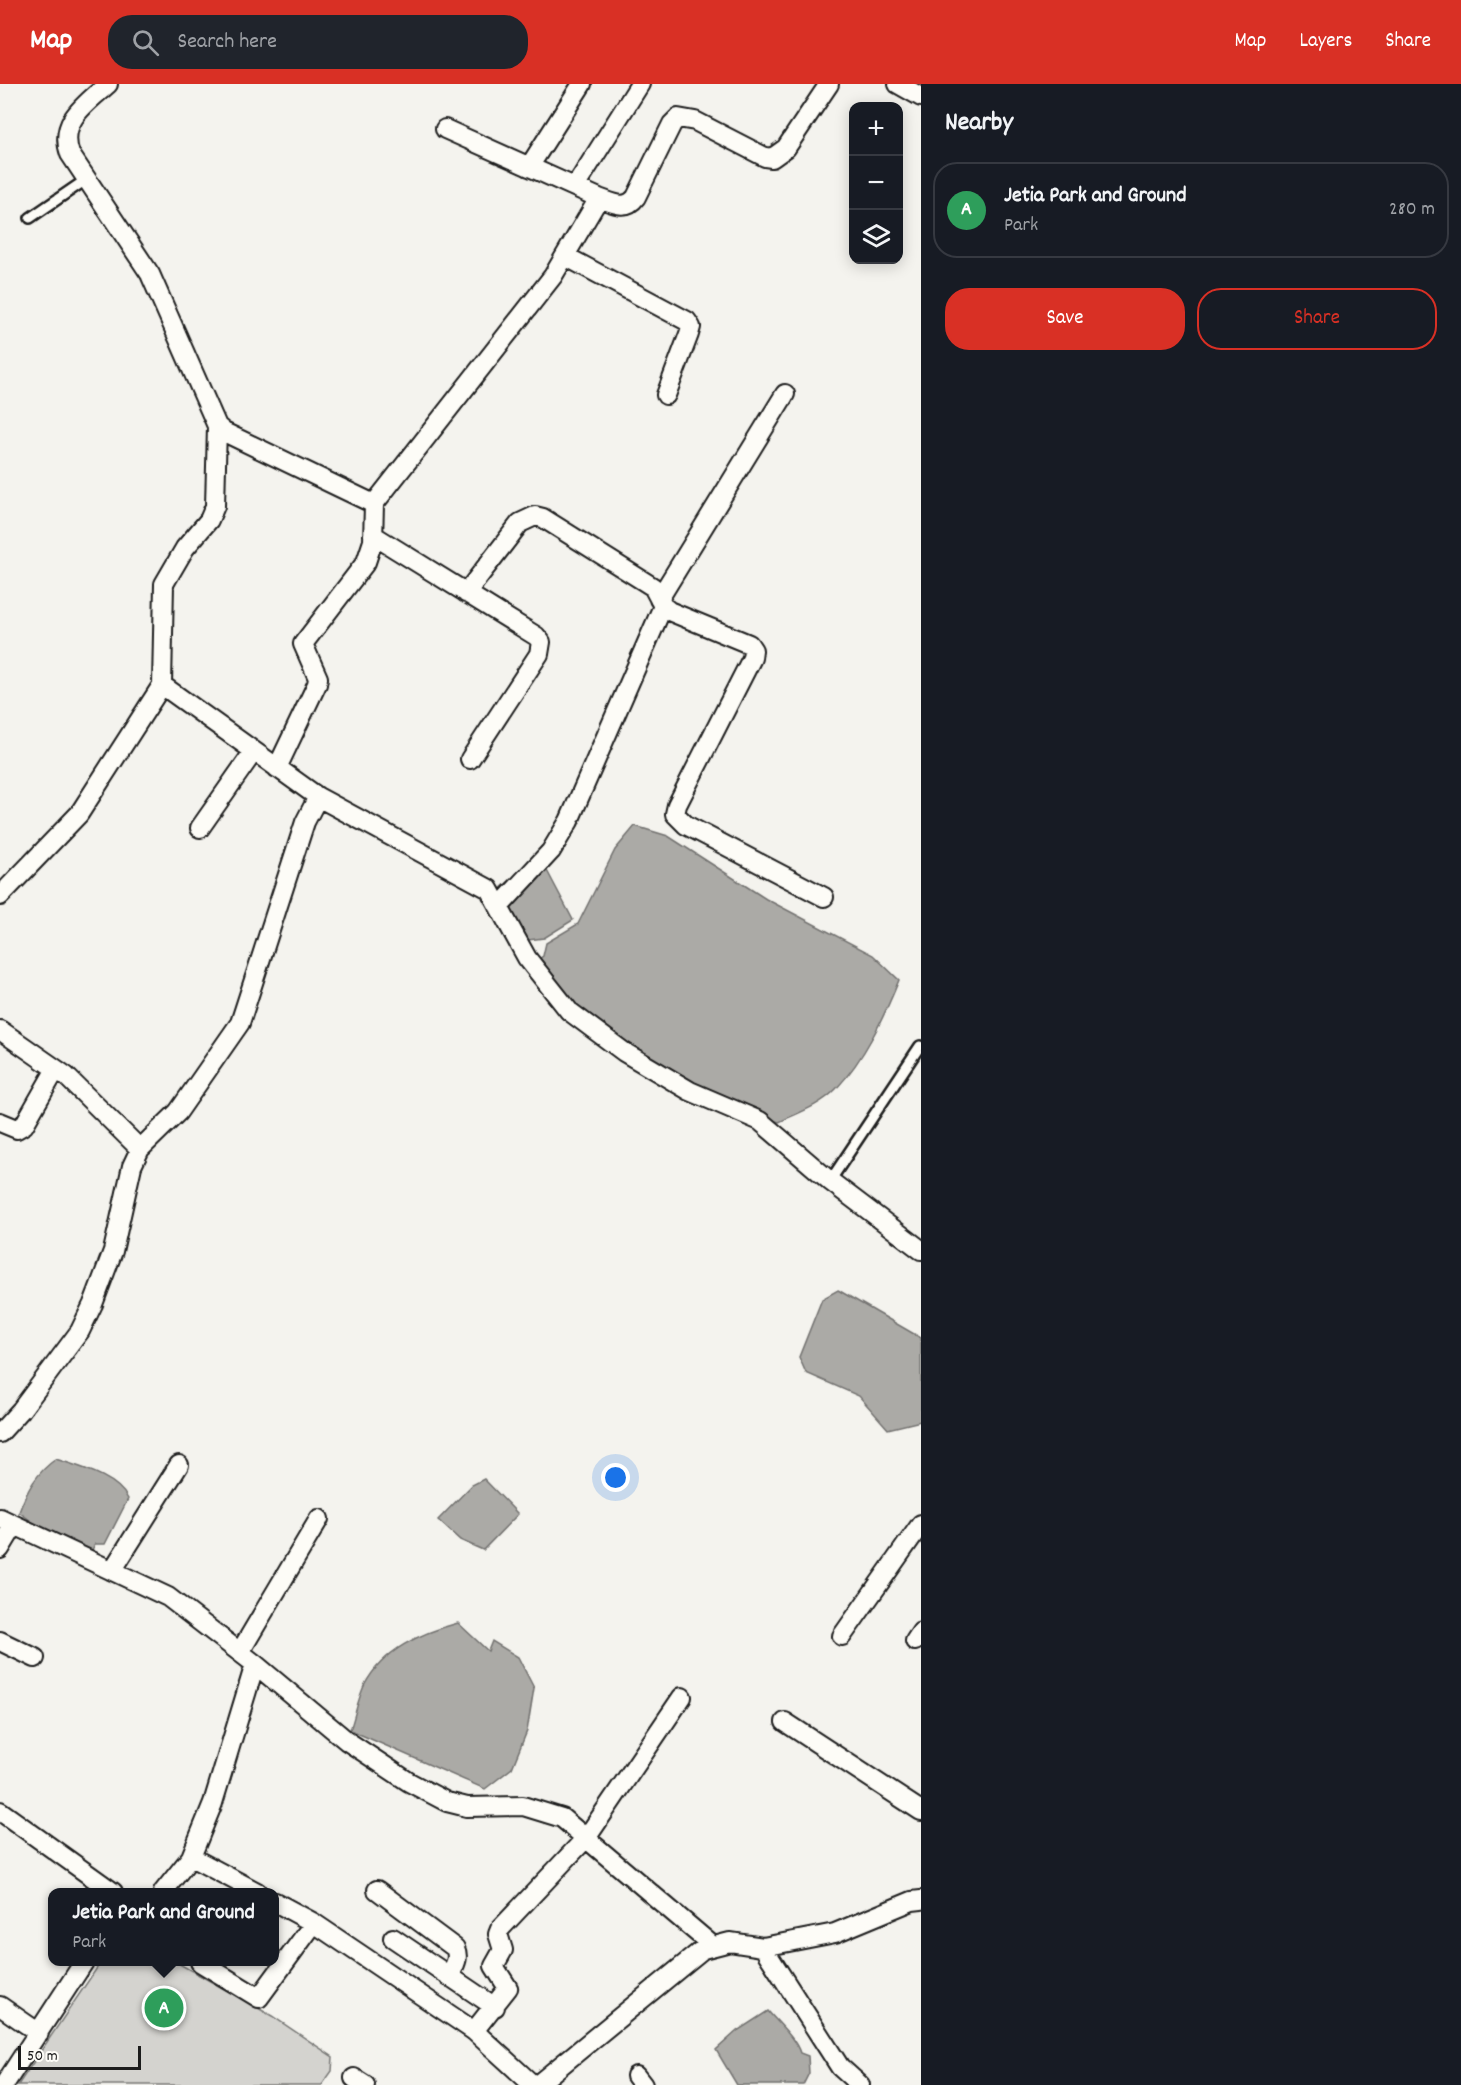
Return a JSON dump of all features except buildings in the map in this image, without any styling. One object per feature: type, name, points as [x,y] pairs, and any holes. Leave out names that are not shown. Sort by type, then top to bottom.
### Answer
[{"type":"street","points":[[4,883],[79,814],[162,685],[164,584],[185,548],[209,520],[215,506],[217,426],[155,282],[70,154],[66,133],[75,114],[108,84]]},
{"type":"street","points":[[529,167],[582,84]]},
{"type":"street","points":[[575,187],[640,84]]},
{"type":"street","points":[[445,129],[599,198],[624,205],[632,204],[672,124],[678,118],[695,121],[765,157],[780,154],[829,84]]},
{"type":"street","points":[[898,84],[921,97]]},
{"type":"street","points":[[277,768],[317,684],[318,678],[303,644],[366,562],[373,535],[374,504],[546,286],[599,198]]},
{"type":"street","points":[[565,256],[687,321],[691,327],[666,395]]},
{"type":"street","points":[[499,907],[551,851],[569,821],[661,603],[784,394]]},
{"type":"street","points":[[217,426],[224,432],[374,504]]},
{"type":"street","points":[[466,593],[520,523],[535,516],[543,518],[653,587],[661,603],[743,640],[753,650],[752,658],[677,805],[675,814],[686,825],[824,897]]},
{"type":"street","points":[[373,535],[536,636],[541,648],[470,759]]},
{"type":"street","points":[[162,685],[318,796],[489,889],[527,958],[569,1011],[624,1052],[690,1091],[760,1121],[830,1181],[921,1250]]},
{"type":"street","points":[[200,828],[254,752]]},
{"type":"street","points":[[0,1433],[21,1410],[80,1330],[93,1304],[113,1251],[132,1166],[140,1149],[178,1112],[240,1023],[305,822],[318,796]]},
{"type":"street","points":[[0,1030],[74,1083],[140,1149]]},
{"type":"street","points":[[0,1122],[17,1130],[24,1125],[56,1069]]},
{"type":"street","points":[[112,1571],[178,1465]]},
{"type":"street","points":[[240,1652],[319,1519]]},
{"type":"street","points":[[0,1549],[7,1522],[168,1597],[255,1664],[347,1741],[409,1782],[447,1802],[467,1807],[523,1806],[544,1810],[562,1818],[713,1946]]},
{"type":"street","points":[[842,1636],[921,1524]]},
{"type":"street","points":[[0,1641],[35,1658]]},
{"type":"street","points":[[167,1888],[191,1857],[213,1803],[255,1664]]},
{"type":"street","points":[[474,2031],[508,1988],[494,1966],[503,1950],[498,1934],[500,1929],[587,1838],[682,1697]]},
{"type":"street","points":[[784,1722],[921,1811]]},
{"type":"street","points":[[0,1811],[106,1888]]},
{"type":"street","points":[[191,1857],[248,1888]]},
{"type":"street","points":[[377,1890],[456,1948],[457,1961],[449,1977]]},
{"type":"street","points":[[279,1904],[314,1923],[474,2031],[535,2085],[696,1955],[713,1946],[730,1942],[763,1947],[835,1933],[912,1901],[921,1900]]},
{"type":"street","points":[[207,1966],[259,1998],[314,1923]]},
{"type":"street","points":[[393,1938],[495,2007]]},
{"type":"street","points":[[763,1947],[840,2067],[855,2084]]},
{"type":"street","points":[[4,2080],[39,2032],[81,1966]]},
{"type":"street","points":[[0,2006],[39,2032]]},
{"type":"lane","points":[[30,218],[87,179]]},
{"type":"lane","points":[[830,1181],[920,1046]]},
{"type":"shaded area","points":[[635,826],[668,836],[766,899],[873,955],[899,980],[880,1023],[856,1064],[836,1089],[823,1100],[779,1122],[716,1103],[569,1011],[539,959],[543,956],[546,943],[578,924],[615,850]]},
{"type":"shaded area","points":[[544,865],[573,920],[544,938],[528,940],[499,890],[525,867]]},
{"type":"shaded area","points":[[838,1290],[921,1338],[921,1421],[888,1429],[859,1396],[806,1373],[799,1357],[822,1299]]},
{"type":"shaded area","points":[[56,1459],[106,1478],[123,1491],[128,1499],[105,1544],[95,1544],[91,1552],[42,1529],[19,1512],[33,1482]]},
{"type":"shaded area","points":[[484,1479],[518,1514],[483,1550],[460,1540],[438,1520],[472,1485]]},
{"type":"shaded area","points":[[458,1623],[488,1651],[492,1641],[518,1657],[534,1688],[527,1731],[512,1768],[485,1789],[350,1730],[364,1686],[372,1673],[392,1652],[430,1632]]},
{"type":"shaded area","points":[[98,1966],[183,1966],[272,2016],[333,2057],[332,2071],[322,2085],[18,2085]]},
{"type":"shaded area","points":[[768,2011],[791,2037],[800,2053],[808,2056],[809,2073],[803,2085],[737,2085],[716,2050],[737,2031]]},
{"type":"place","name":"Jetia Park and Ground","points":[[164,2008]]}]
